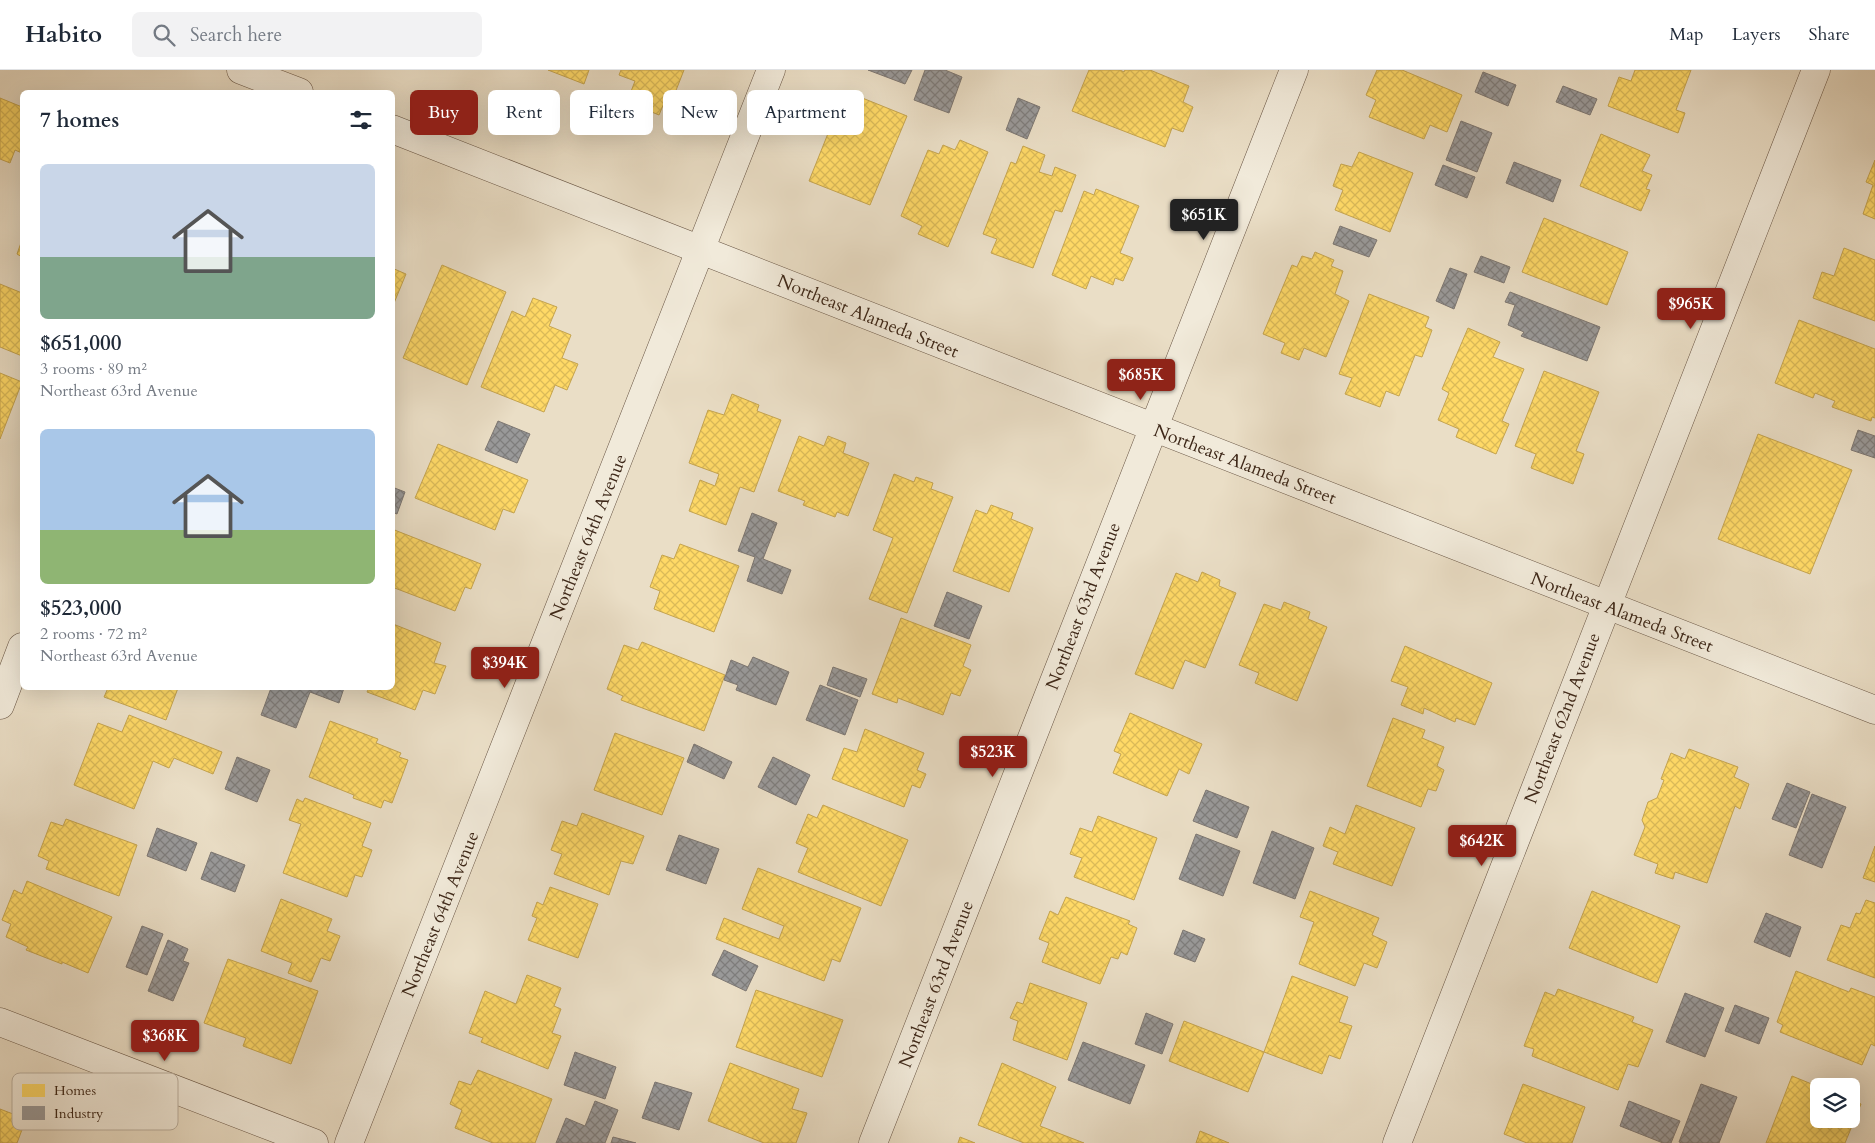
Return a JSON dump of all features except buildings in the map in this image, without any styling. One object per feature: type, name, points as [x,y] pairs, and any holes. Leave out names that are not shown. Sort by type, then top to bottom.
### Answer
[{"type":"street","name":"Northeast 64th Avenue","points":[[349,1143],[772,70]]},
{"type":"street","name":"Northeast 63rd Avenue","points":[[873,1143],[1294,70]]},
{"type":"street","name":"Northeast 62nd Avenue","points":[[1397,1143],[1816,70]]},
{"type":"street","points":[[243,76],[292,90]]},
{"type":"street","name":"Northeast Alameda Street","points":[[395,130],[1875,710]]},
{"type":"street","points":[[0,705],[20,652]]},
{"type":"street","points":[[0,1022],[132,1073]]},
{"type":"street","points":[[178,1091],[314,1143]]}]
